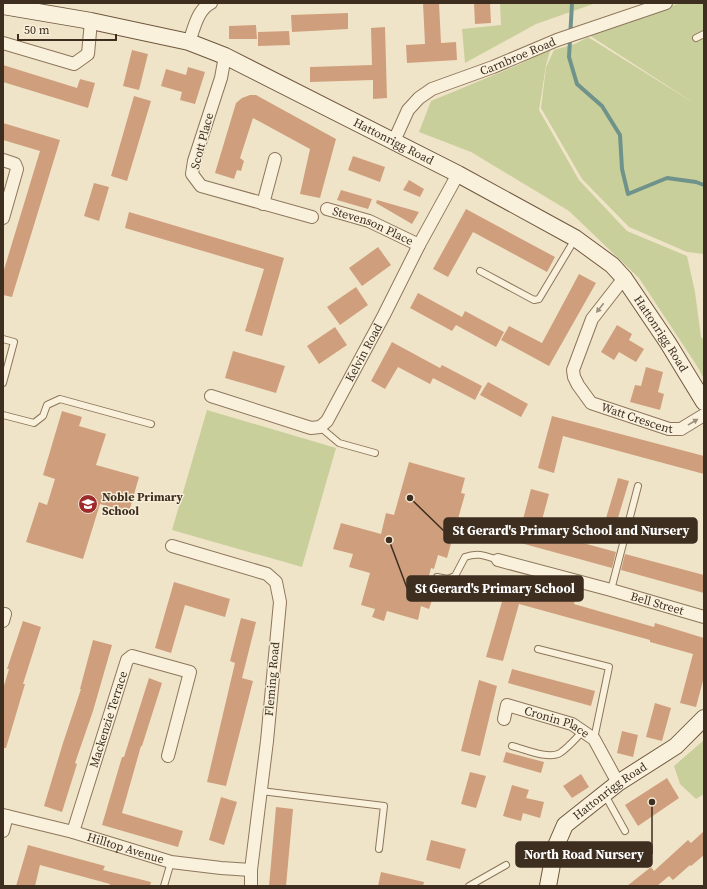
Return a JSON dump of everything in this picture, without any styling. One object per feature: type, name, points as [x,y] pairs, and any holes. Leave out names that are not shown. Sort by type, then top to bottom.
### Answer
[{"type":"street","points":[[189,42],[200,13],[205,6],[211,3]]},
{"type":"street","name":"Carnbroe Road","points":[[394,141],[408,110],[419,98],[432,89],[493,67],[557,40],[666,3]]},
{"type":"street","name":"Hattonrigg Road","points":[[3,6],[91,21],[189,42],[225,56],[458,174],[575,238],[612,265],[624,278],[664,337],[704,402]]},
{"type":"street","points":[[3,43],[74,64],[88,54],[91,21]]},
{"type":"street","name":"Scott Place","points":[[225,56],[221,78],[194,161],[192,174],[201,186],[312,217]]},
{"type":"street","points":[[263,204],[276,159]]},
{"type":"street","points":[[3,160],[15,164],[17,169],[3,218]]},
{"type":"street","name":"Kelvin Road","points":[[320,427],[327,421],[458,174]]},
{"type":"street","name":"Stevenson Place","points":[[327,209],[369,220],[419,245]]},
{"type":"street","name":"Watt Crescent","points":[[624,278],[592,318],[573,370],[574,377],[578,385],[591,403],[669,429],[682,429],[704,415]]},
{"type":"street","points":[[210,396],[311,428],[320,427]]},
{"type":"street","name":"Fleming Road","points":[[172,546],[267,574],[276,582],[280,602],[267,741],[251,870],[251,886]]},
{"type":"street","name":"Bell Street","points":[[498,560],[610,590],[704,618]]},
{"type":"street","name":"Mackenzie Terrace","points":[[73,832],[127,660],[132,656],[190,672],[168,756]]},
{"type":"street","name":"Cronin Place","points":[[504,719],[507,705],[572,724],[594,739],[618,783]]},
{"type":"street","name":"Hattonrigg Road","points":[[548,886],[555,848],[565,825],[618,783],[676,746],[704,718]]},
{"type":"street","points":[[3,831],[5,816]]},
{"type":"street","name":"Hilltop Avenue","points":[[5,816],[73,832],[171,862],[251,870]]},
{"type":"lane","points":[[696,38],[704,34]]},
{"type":"lane","points":[[480,271],[534,300],[539,299],[575,238]]},
{"type":"lane","points":[[3,339],[14,342],[3,383]]},
{"type":"lane","points":[[3,415],[34,423],[43,416],[47,405],[60,399],[151,424]]},
{"type":"lane","points":[[320,427],[339,443],[375,453]]},
{"type":"lane","points":[[610,590],[638,486]]},
{"type":"lane","points":[[437,577],[448,579],[455,576],[465,557],[473,554],[482,554],[498,560]]},
{"type":"lane","points":[[538,649],[609,667],[594,739]]},
{"type":"lane","points":[[512,746],[547,755],[556,755],[583,731]]},
{"type":"lane","points":[[260,791],[384,806],[379,848]]},
{"type":"lane","points":[[604,794],[625,830]]},
{"type":"lane","points":[[164,886],[171,862]]},
{"type":"lane","points":[[469,886],[506,865]]},
{"type":"green space","points":[[500,3],[596,3],[536,24],[465,63],[462,29],[501,25]]},
{"type":"green space","points":[[680,3],[704,3],[704,254],[687,252],[629,227],[582,179],[541,108],[546,67],[554,50],[575,44],[588,37],[697,105],[589,35]]},
{"type":"green space","points":[[551,48],[546,65],[539,110],[579,180],[627,231],[687,256],[695,292],[701,337],[704,340],[704,379],[639,278],[569,211],[471,152],[419,132],[431,101],[520,64]]},
{"type":"green space","points":[[207,410],[336,448],[302,567],[172,530]]},
{"type":"green space","points":[[704,740],[704,794],[696,799],[680,784],[674,766]]},
{"type":"building","points":[[423,3],[439,3],[441,43],[456,42],[457,60],[407,63],[406,45],[425,44]]},
{"type":"building","points":[[474,3],[490,3],[491,23],[475,24]]},
{"type":"building","points":[[348,13],[348,29],[292,32],[291,15]]},
{"type":"building","points":[[256,25],[257,39],[229,39],[229,26]]},
{"type":"building","points":[[385,27],[387,98],[373,99],[373,80],[310,82],[310,67],[372,65],[371,28]]},
{"type":"building","points":[[289,31],[290,45],[258,46],[258,32]]},
{"type":"building","points":[[132,50],[148,54],[139,90],[123,86]]},
{"type":"building","points":[[3,65],[77,88],[80,79],[95,83],[88,108],[3,82]]},
{"type":"building","points":[[188,67],[205,72],[195,104],[180,100],[182,92],[161,86],[166,69],[186,75]]},
{"type":"building","points":[[250,95],[256,95],[336,139],[320,198],[300,194],[310,149],[253,118],[240,158],[244,161],[241,171],[237,170],[234,179],[215,173],[236,103],[242,98]]},
{"type":"building","points":[[134,96],[151,101],[127,181],[111,176]]},
{"type":"building","points":[[3,123],[60,140],[12,297],[3,295],[3,273],[40,151],[3,140]]},
{"type":"building","points":[[353,156],[385,167],[380,182],[348,170]]},
{"type":"building","points":[[409,180],[424,189],[420,197],[403,190]]},
{"type":"building","points":[[94,183],[109,187],[99,221],[84,216]]},
{"type":"building","points":[[341,190],[372,199],[368,209],[337,200]]},
{"type":"building","points":[[377,200],[419,212],[412,224],[376,203]]},
{"type":"building","points":[[466,209],[555,257],[547,272],[473,232],[448,277],[433,269]]},
{"type":"building","points":[[129,212],[284,258],[262,336],[245,331],[264,269],[125,228]]},
{"type":"building","points":[[378,247],[391,265],[362,286],[349,268]]},
{"type":"building","points":[[579,274],[596,283],[549,366],[501,340],[509,326],[542,343]]},
{"type":"building","points":[[356,287],[368,305],[340,325],[327,307]]},
{"type":"building","points":[[418,293],[462,317],[465,311],[504,332],[496,347],[456,325],[452,331],[410,308]]},
{"type":"building","points":[[617,325],[632,334],[629,340],[644,349],[636,362],[619,352],[614,360],[601,352]]},
{"type":"building","points":[[335,327],[347,345],[319,364],[307,346]]},
{"type":"building","points":[[392,342],[440,368],[442,365],[482,386],[475,400],[433,378],[430,384],[398,367],[385,389],[371,381]]},
{"type":"building","points":[[233,351],[285,366],[276,393],[225,378]]},
{"type":"building","points":[[646,367],[663,372],[658,392],[664,394],[660,410],[630,402],[635,385],[641,386]]},
{"type":"building","points":[[488,382],[528,404],[521,417],[480,395]]},
{"type":"building","points":[[62,411],[82,417],[79,426],[106,434],[96,465],[139,477],[129,512],[100,504],[83,559],[26,542],[39,502],[47,505],[55,479],[43,475]]},
{"type":"building","points":[[552,416],[704,456],[704,474],[563,436],[554,473],[538,468]]},
{"type":"building","points":[[409,462],[465,478],[461,493],[465,494],[447,558],[438,555],[434,569],[431,568],[424,594],[433,597],[429,609],[421,606],[418,620],[387,611],[384,621],[372,617],[375,609],[361,605],[370,573],[349,567],[353,554],[333,549],[341,523],[381,534],[386,513],[394,515]]},
{"type":"building","points":[[618,478],[629,481],[615,528],[604,525]]},
{"type":"building","points":[[531,489],[549,494],[539,531],[616,552],[612,568],[517,542]]},
{"type":"building","points":[[625,554],[704,575],[704,593],[621,570]]},
{"type":"building","points":[[508,581],[575,600],[574,604],[654,627],[655,623],[704,638],[704,677],[696,707],[680,703],[693,654],[650,642],[650,640],[519,604],[503,661],[486,657]]},
{"type":"building","points":[[174,582],[230,599],[225,617],[185,605],[171,653],[155,648]]},
{"type":"building","points":[[241,618],[256,622],[242,678],[253,681],[226,786],[207,782],[235,663],[230,661]]},
{"type":"building","points":[[23,621],[41,627],[23,684],[25,684],[6,748],[3,748],[3,689],[9,669],[7,669]]},
{"type":"building","points":[[93,640],[112,645],[93,711],[75,763],[77,764],[62,812],[44,806],[81,689]]},
{"type":"building","points":[[512,669],[595,691],[591,706],[508,683]]},
{"type":"building","points":[[149,678],[162,683],[141,746],[122,813],[183,831],[178,847],[102,825],[122,757],[124,757]]},
{"type":"building","points":[[479,680],[497,686],[480,756],[461,751]]},
{"type":"building","points":[[655,703],[671,708],[662,741],[646,737]]},
{"type":"building","points":[[622,731],[638,735],[633,757],[617,753]]},
{"type":"building","points":[[506,752],[544,762],[541,773],[503,762]]},
{"type":"building","points":[[470,772],[486,776],[476,808],[461,804]]},
{"type":"building","points":[[581,774],[589,787],[572,798],[563,786]]},
{"type":"building","points":[[667,778],[679,798],[638,826],[625,805]]},
{"type":"building","points":[[512,785],[529,790],[526,798],[544,802],[540,818],[523,813],[521,821],[503,816]]},
{"type":"building","points":[[221,797],[237,802],[224,845],[209,840]]},
{"type":"building","points":[[276,807],[293,809],[286,886],[269,886]]},
{"type":"building","points":[[704,831],[704,855],[673,880],[669,876],[657,886],[627,886],[651,867],[654,871],[688,840],[691,843]]},
{"type":"building","points":[[431,840],[466,849],[460,869],[426,860]]},
{"type":"building","points":[[28,845],[105,866],[103,870],[151,882],[150,886],[109,886],[110,884],[40,865],[35,886],[16,886]]},
{"type":"building","points":[[381,872],[424,882],[423,886],[378,886]]},
{"type":"waterway","points":[[572,3],[569,57],[577,84],[602,106],[620,135],[622,169],[628,194],[667,178],[696,182],[704,185]]},
{"type":"place","name":"St Gerard's Primary School and Nursery","points":[[410,498]]},
{"type":"place","name":"Noble Primary School","points":[[88,504]]},
{"type":"place","name":"St Gerard's Primary School","points":[[389,540]]},
{"type":"place","name":"North Road Nursery","points":[[652,802]]}]
